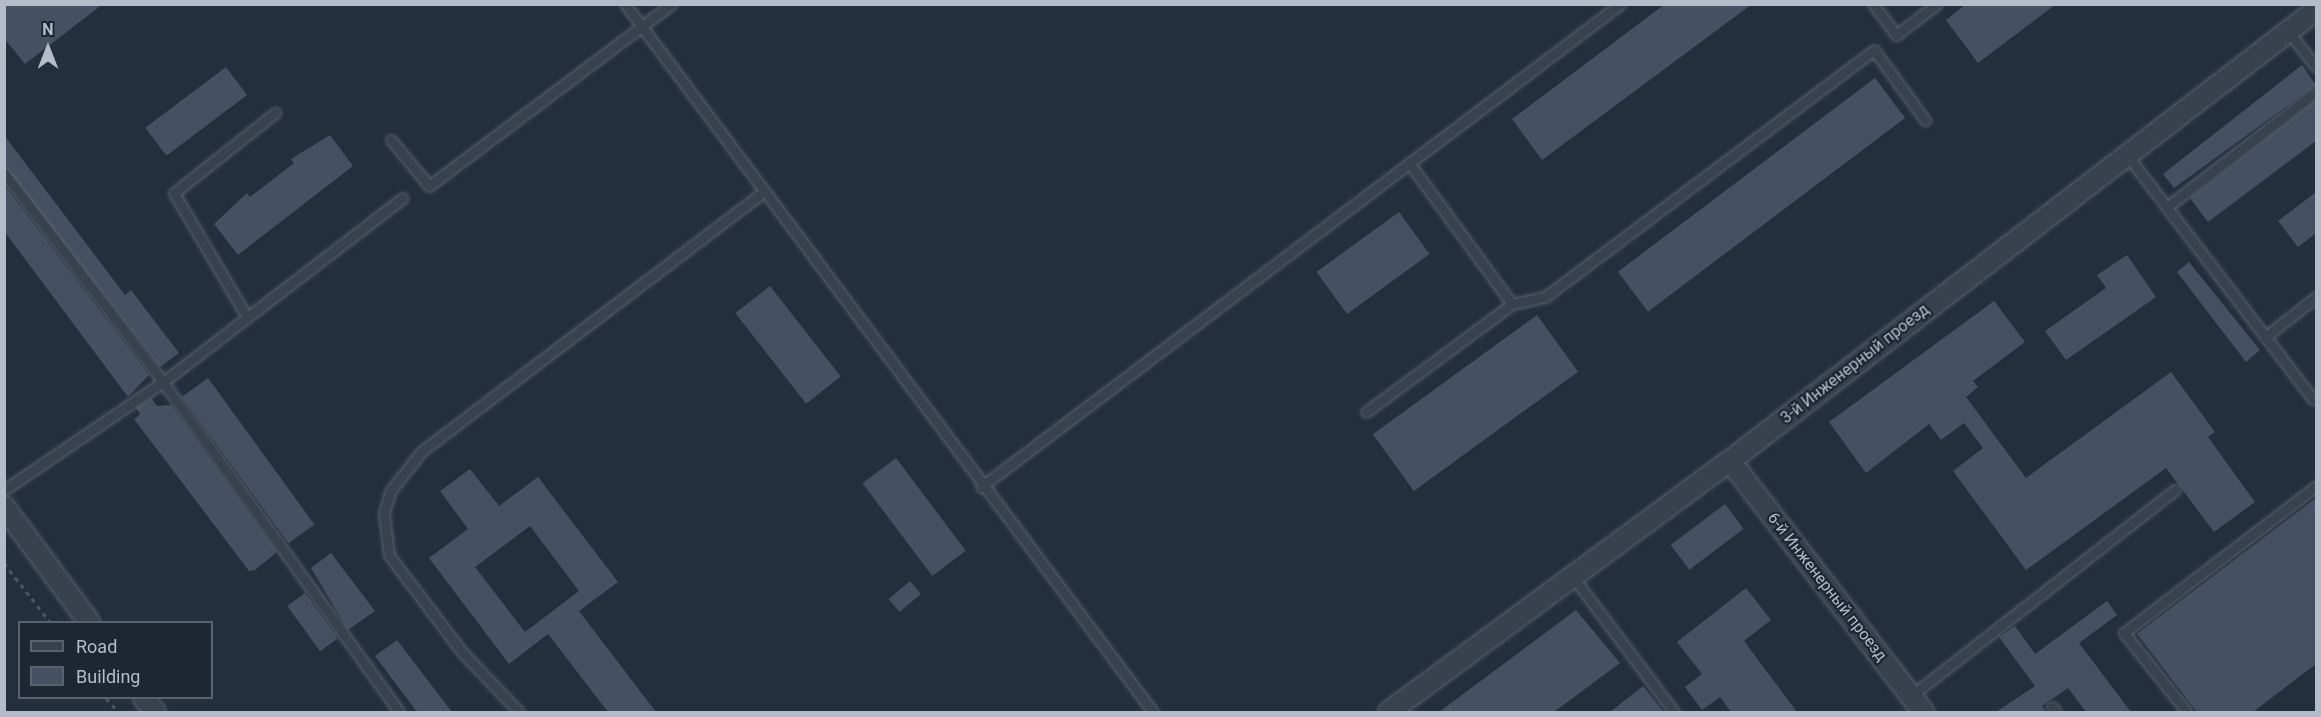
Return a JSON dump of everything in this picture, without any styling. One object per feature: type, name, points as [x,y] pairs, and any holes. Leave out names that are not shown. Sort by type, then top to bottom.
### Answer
[{"type":"street","name":"3-й Инженерный проезд","points":[[1389,712],[1730,460],[2316,9]]},
{"type":"street","name":"6-й Инженерный проезд","points":[[1730,460],[1923,712]]},
{"type":"street","points":[[4,507],[88,621]]},
{"type":"street","points":[[145,699],[155,712]]},
{"type":"lane","points":[[625,4],[981,487],[1153,712]]},
{"type":"lane","points":[[391,140],[429,186],[671,4]]},
{"type":"lane","points":[[981,487],[1620,4]]},
{"type":"lane","points":[[1873,4],[1896,35],[1937,4]]},
{"type":"lane","points":[[2288,32],[2316,67]]},
{"type":"lane","points":[[1366,412],[1512,304],[1545,297],[1874,50],[1925,120]]},
{"type":"lane","points":[[2167,207],[2316,92]]},
{"type":"lane","points":[[247,317],[174,193],[275,113]]},
{"type":"lane","points":[[2127,155],[2313,399]]},
{"type":"lane","points":[[1409,163],[1512,304]]},
{"type":"lane","points":[[4,173],[164,382],[399,712]]},
{"type":"lane","points":[[519,712],[462,652],[389,555],[384,513],[391,490],[422,451],[764,191]]},
{"type":"lane","points":[[4,490],[164,382],[403,198]]},
{"type":"lane","points":[[2265,337],[2316,297]]},
{"type":"lane","points":[[2187,712],[2124,633],[2316,486]]},
{"type":"lane","points":[[1911,696],[2175,490]]},
{"type":"lane","points":[[1573,577],[1674,712]]},
{"type":"path","points":[[4,563],[49,621]]},
{"type":"path","points":[[107,699],[118,712]]},
{"type":"building","points":[[4,4],[103,4],[25,64],[4,38]]},
{"type":"building","points":[[1665,4],[1752,4],[1542,160],[1512,119]]},
{"type":"building","points":[[1966,4],[2056,4],[1978,63],[1946,20]]},
{"type":"building","points":[[2302,65],[2316,85],[2174,188],[2163,174]]},
{"type":"building","points":[[226,67],[247,95],[166,156],[145,128]]},
{"type":"building","points":[[1875,78],[1905,118],[1648,312],[1618,272]]},
{"type":"building","points":[[2316,100],[2316,141],[2208,222],[2190,198]]},
{"type":"building","points":[[4,135],[125,295],[131,290],[179,353],[160,367],[4,166]]},
{"type":"building","points":[[330,135],[353,166],[238,255],[214,224],[247,193],[250,197],[294,163],[291,159]]},
{"type":"building","points":[[4,185],[149,375],[128,397],[4,231]]},
{"type":"building","points":[[2316,192],[2316,233],[2298,247],[2278,221]]},
{"type":"building","points":[[1399,212],[1430,254],[1347,314],[1316,272]]},
{"type":"building","points":[[2127,255],[2156,297],[2066,360],[2045,331],[2106,288],[2097,275]]},
{"type":"building","points":[[2189,262],[2260,350],[2246,362],[2177,272]]},
{"type":"building","points":[[770,286],[841,377],[806,404],[735,313]]},
{"type":"building","points":[[1994,301],[2025,342],[1973,381],[1978,387],[1966,397],[2026,478],[2171,372],[2215,432],[2208,437],[2255,502],[2214,532],[2166,468],[2026,570],[1953,471],[1983,448],[1964,423],[1941,440],[1929,424],[1866,473],[1829,422]]},
{"type":"building","points":[[1537,315],[1578,372],[1414,491],[1373,434]]},
{"type":"building","points":[[208,378],[314,524],[289,543],[182,397]]},
{"type":"building","points":[[151,398],[157,406],[171,405],[277,552],[255,570],[249,571],[134,419],[140,414],[136,408]]},
{"type":"building","points":[[896,458],[966,551],[932,576],[862,483]]},
{"type":"building","points":[[470,469],[499,506],[538,477],[618,582],[579,611],[656,712],[608,712],[548,634],[509,664],[429,558],[468,529],[440,491]],"holes":[[[530,526],[579,591],[525,632],[475,567]]]},
{"type":"building","points":[[2316,498],[2316,664],[2253,712],[2197,712],[2137,634]]},
{"type":"building","points":[[1725,504],[1744,529],[1689,570],[1671,545]]},
{"type":"building","points":[[331,553],[375,611],[348,630],[311,568]]},
{"type":"building","points":[[910,581],[921,594],[899,612],[889,599]]},
{"type":"building","points":[[1746,588],[1771,620],[1744,641],[1797,712],[1731,712],[1720,697],[1702,710],[1685,687],[1702,674],[1677,642]]},
{"type":"building","points":[[305,593],[338,638],[320,651],[287,606]]},
{"type":"building","points":[[2107,601],[2117,615],[2079,643],[2131,712],[2086,712],[2068,688],[2042,706],[2046,712],[1996,712],[2035,686],[1999,637],[2015,626],[2035,654]]},
{"type":"building","points":[[1576,610],[1620,663],[1554,712],[1439,712]]},
{"type":"building","points":[[397,640],[452,712],[417,712],[375,656]]},
{"type":"building","points":[[1643,686],[1664,712],[1610,712]]}]
